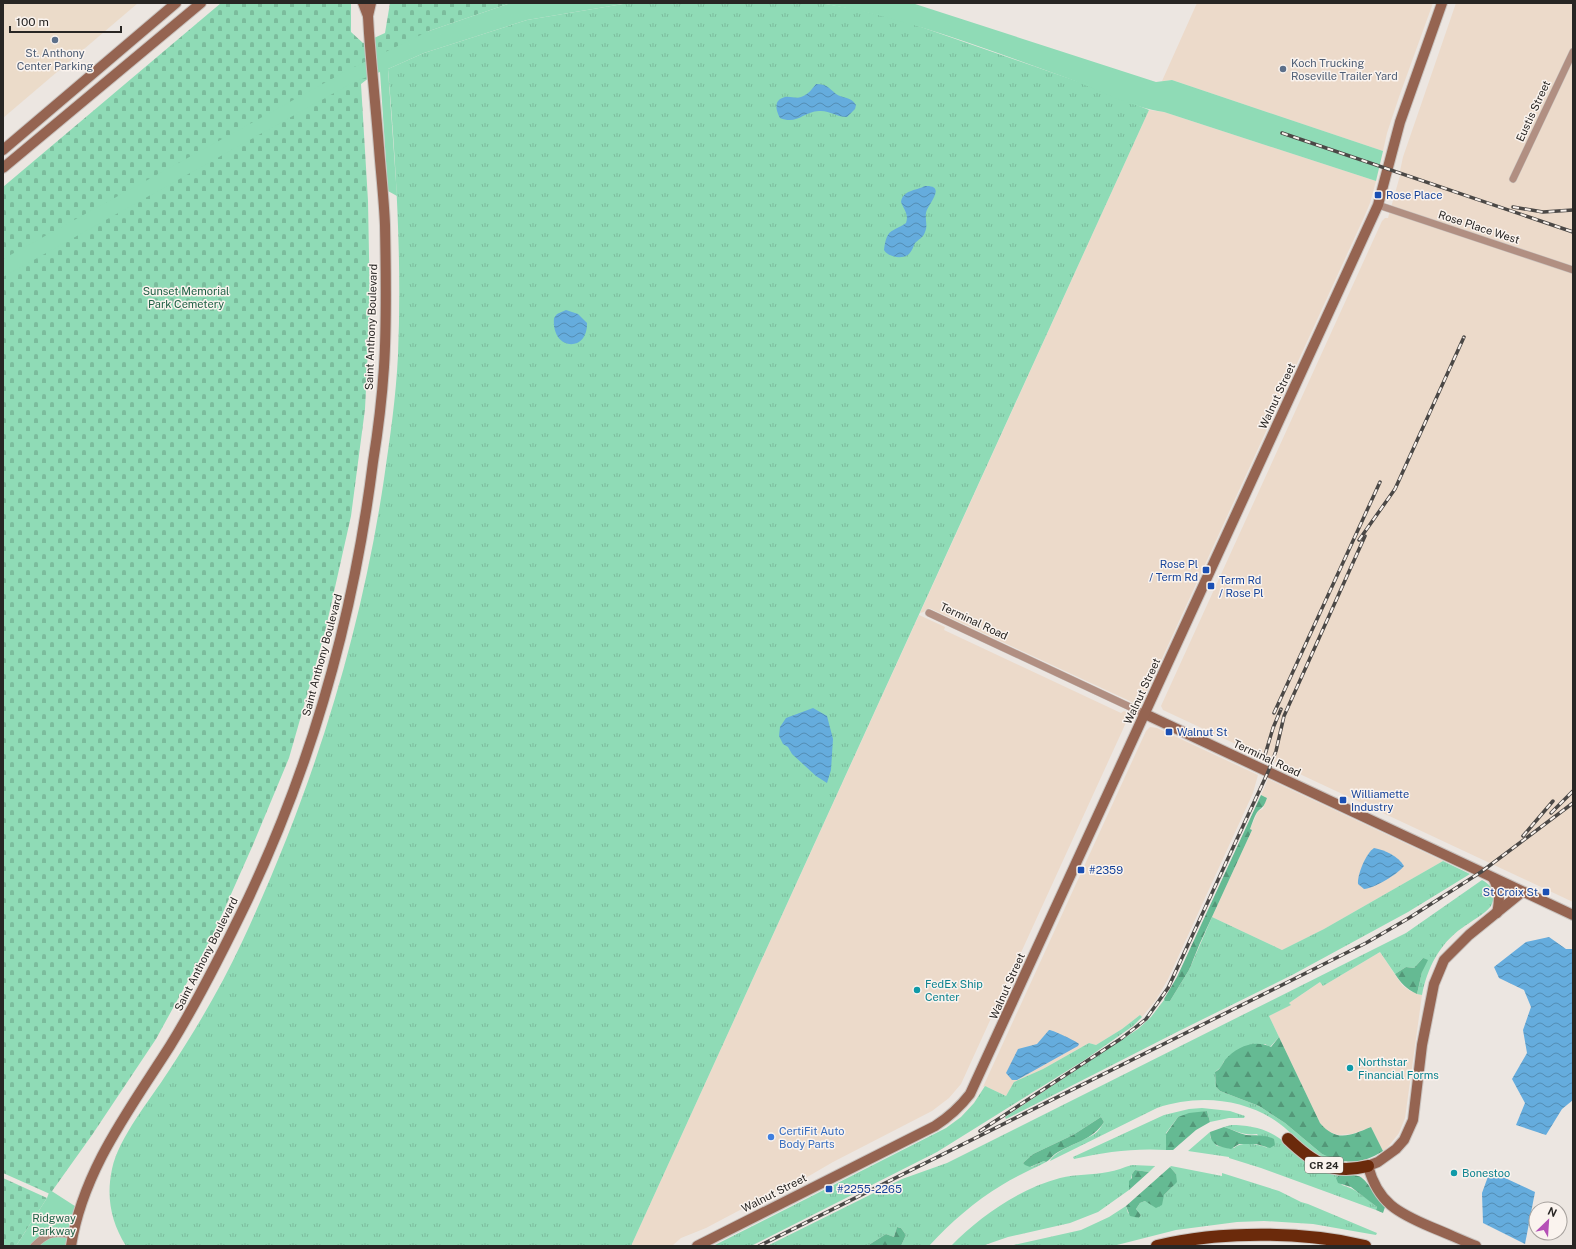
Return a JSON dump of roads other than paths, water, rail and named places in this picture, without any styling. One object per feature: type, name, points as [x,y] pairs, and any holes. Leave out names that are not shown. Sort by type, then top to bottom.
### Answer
[{"type":"highway","name":"CR 24","points":[[1288,1139],[1305,1155],[1325,1166],[1347,1169],[1368,1166]]},
{"type":"highway","points":[[1157,1246],[1200,1238],[1268,1235],[1328,1239],[1365,1246]]},
{"type":"street","points":[[3,150],[176,3]]},
{"type":"street","points":[[3,168],[201,3]]},
{"type":"street","name":"Saint Anthony Boulevard","points":[[363,3],[368,16]]},
{"type":"street","name":"Saint Anthony Boulevard","points":[[71,1246],[88,1188],[107,1144],[203,990],[259,875],[283,819],[299,774],[326,691],[344,628],[369,499],[384,367],[385,223],[369,33],[368,16],[371,3]]},
{"type":"street","name":"Walnut Street","points":[[697,1246],[935,1126],[948,1118],[960,1107],[970,1094],[977,1082],[1378,205],[1400,122],[1442,3]]},
{"type":"street","name":"Eustis Street","points":[[1513,179],[1573,52]]},
{"type":"street","name":"Rose Place West","points":[[1378,205],[1573,270]]},
{"type":"street","name":"Terminal Road","points":[[929,613],[1573,915]]},
{"type":"street","points":[[1493,878],[1499,888],[1497,913]]},
{"type":"street","name":"CR 24","points":[[1368,1166],[1383,1159],[1396,1149],[1404,1140],[1414,1120],[1422,1045],[1434,984],[1444,960],[1469,935],[1522,892]]},
{"type":"street","points":[[1368,1166],[1371,1177],[1379,1192],[1390,1205],[1399,1212],[1476,1246]]},
{"type":"street","points":[[34,1246],[42,1238],[49,1234],[59,1233],[73,1235]]},
{"type":"water","points":[[816,84],[825,86],[839,96],[852,100],[856,105],[855,109],[847,117],[819,111],[791,120],[780,118],[776,106],[781,98],[799,98],[810,92]]},
{"type":"water","points":[[925,186],[932,187],[936,192],[926,213],[926,230],[922,237],[915,243],[909,254],[903,257],[892,256],[884,250],[885,243],[890,232],[906,223],[907,215],[901,202],[902,198],[910,191]]},
{"type":"water","points":[[566,310],[578,314],[587,323],[586,333],[582,340],[576,343],[570,344],[563,342],[558,337],[555,329],[554,318],[557,314]]},
{"type":"water","points":[[813,708],[827,716],[833,739],[831,770],[827,783],[816,776],[792,754],[788,747],[783,744],[779,736],[780,727],[786,718]]},
{"type":"water","points":[[1374,848],[1391,854],[1404,866],[1396,873],[1373,887],[1364,889],[1358,884],[1359,875],[1365,859]]},
{"type":"water","points":[[1549,937],[1566,949],[1573,949],[1573,1100],[1562,1109],[1546,1135],[1516,1125],[1525,1103],[1512,1079],[1527,1053],[1523,1030],[1531,1007],[1524,990],[1499,978],[1494,967],[1526,942]]},
{"type":"water","points":[[1049,1030],[1074,1041],[1079,1044],[1078,1046],[1017,1080],[1012,1080],[1006,1073],[1018,1049],[1037,1044]]},
{"type":"water","points":[[1490,1171],[1535,1192],[1533,1201],[1528,1201],[1528,1228],[1525,1244],[1483,1223],[1482,1193]]},
{"type":"railway","points":[[1282,133],[1573,232]]},
{"type":"railway","points":[[1513,207],[1543,212],[1573,210]]},
{"type":"railway","points":[[1359,540],[1395,489],[1464,337]]},
{"type":"railway","points":[[1274,713],[1380,482]]},
{"type":"railway","points":[[980,1131],[1122,1038],[1146,1019],[1168,988],[1268,772],[1276,751],[1284,716],[1365,536]]},
{"type":"railway","points":[[1265,755],[1273,728],[1281,709]]},
{"type":"railway","points":[[1551,813],[1573,791]]},
{"type":"railway","points":[[1523,836],[1553,801]]},
{"type":"railway","points":[[759,1246],[1366,943],[1409,918],[1481,872],[1573,803]]},
{"type":"place","name":"St. Anthony Center Parking","points":[[55,40]]},
{"type":"place","name":"Koch Trucking Roseville Trailer Yard","points":[[1283,69]]},
{"type":"place","name":"Rose Place","points":[[1378,195]]},
{"type":"place","name":"Rose Pl / Term Rd","points":[[1206,570]]},
{"type":"place","name":"Term Rd / Rose Pl","points":[[1211,586]]},
{"type":"place","name":"Walnut St","points":[[1169,732]]},
{"type":"place","name":"Williamette Industry","points":[[1343,800]]},
{"type":"place","name":"#2359","points":[[1081,870]]},
{"type":"place","name":"St Croix St","points":[[1546,892]]},
{"type":"place","name":"FedEx Ship Center","points":[[917,990]]},
{"type":"place","name":"Northstar Financial Forms","points":[[1350,1068]]},
{"type":"place","name":"CertiFit Auto Body Parts","points":[[771,1137]]},
{"type":"place","name":"Bonestoo","points":[[1454,1173]]},
{"type":"place","name":"#2255-2265","points":[[829,1189]]},
{"type":"park label","name":"Sunset Memorial Park Cemetery","points":[[186,297]]},
{"type":"park label","name":"Ridgway Parkway","points":[[54,1224]]}]
